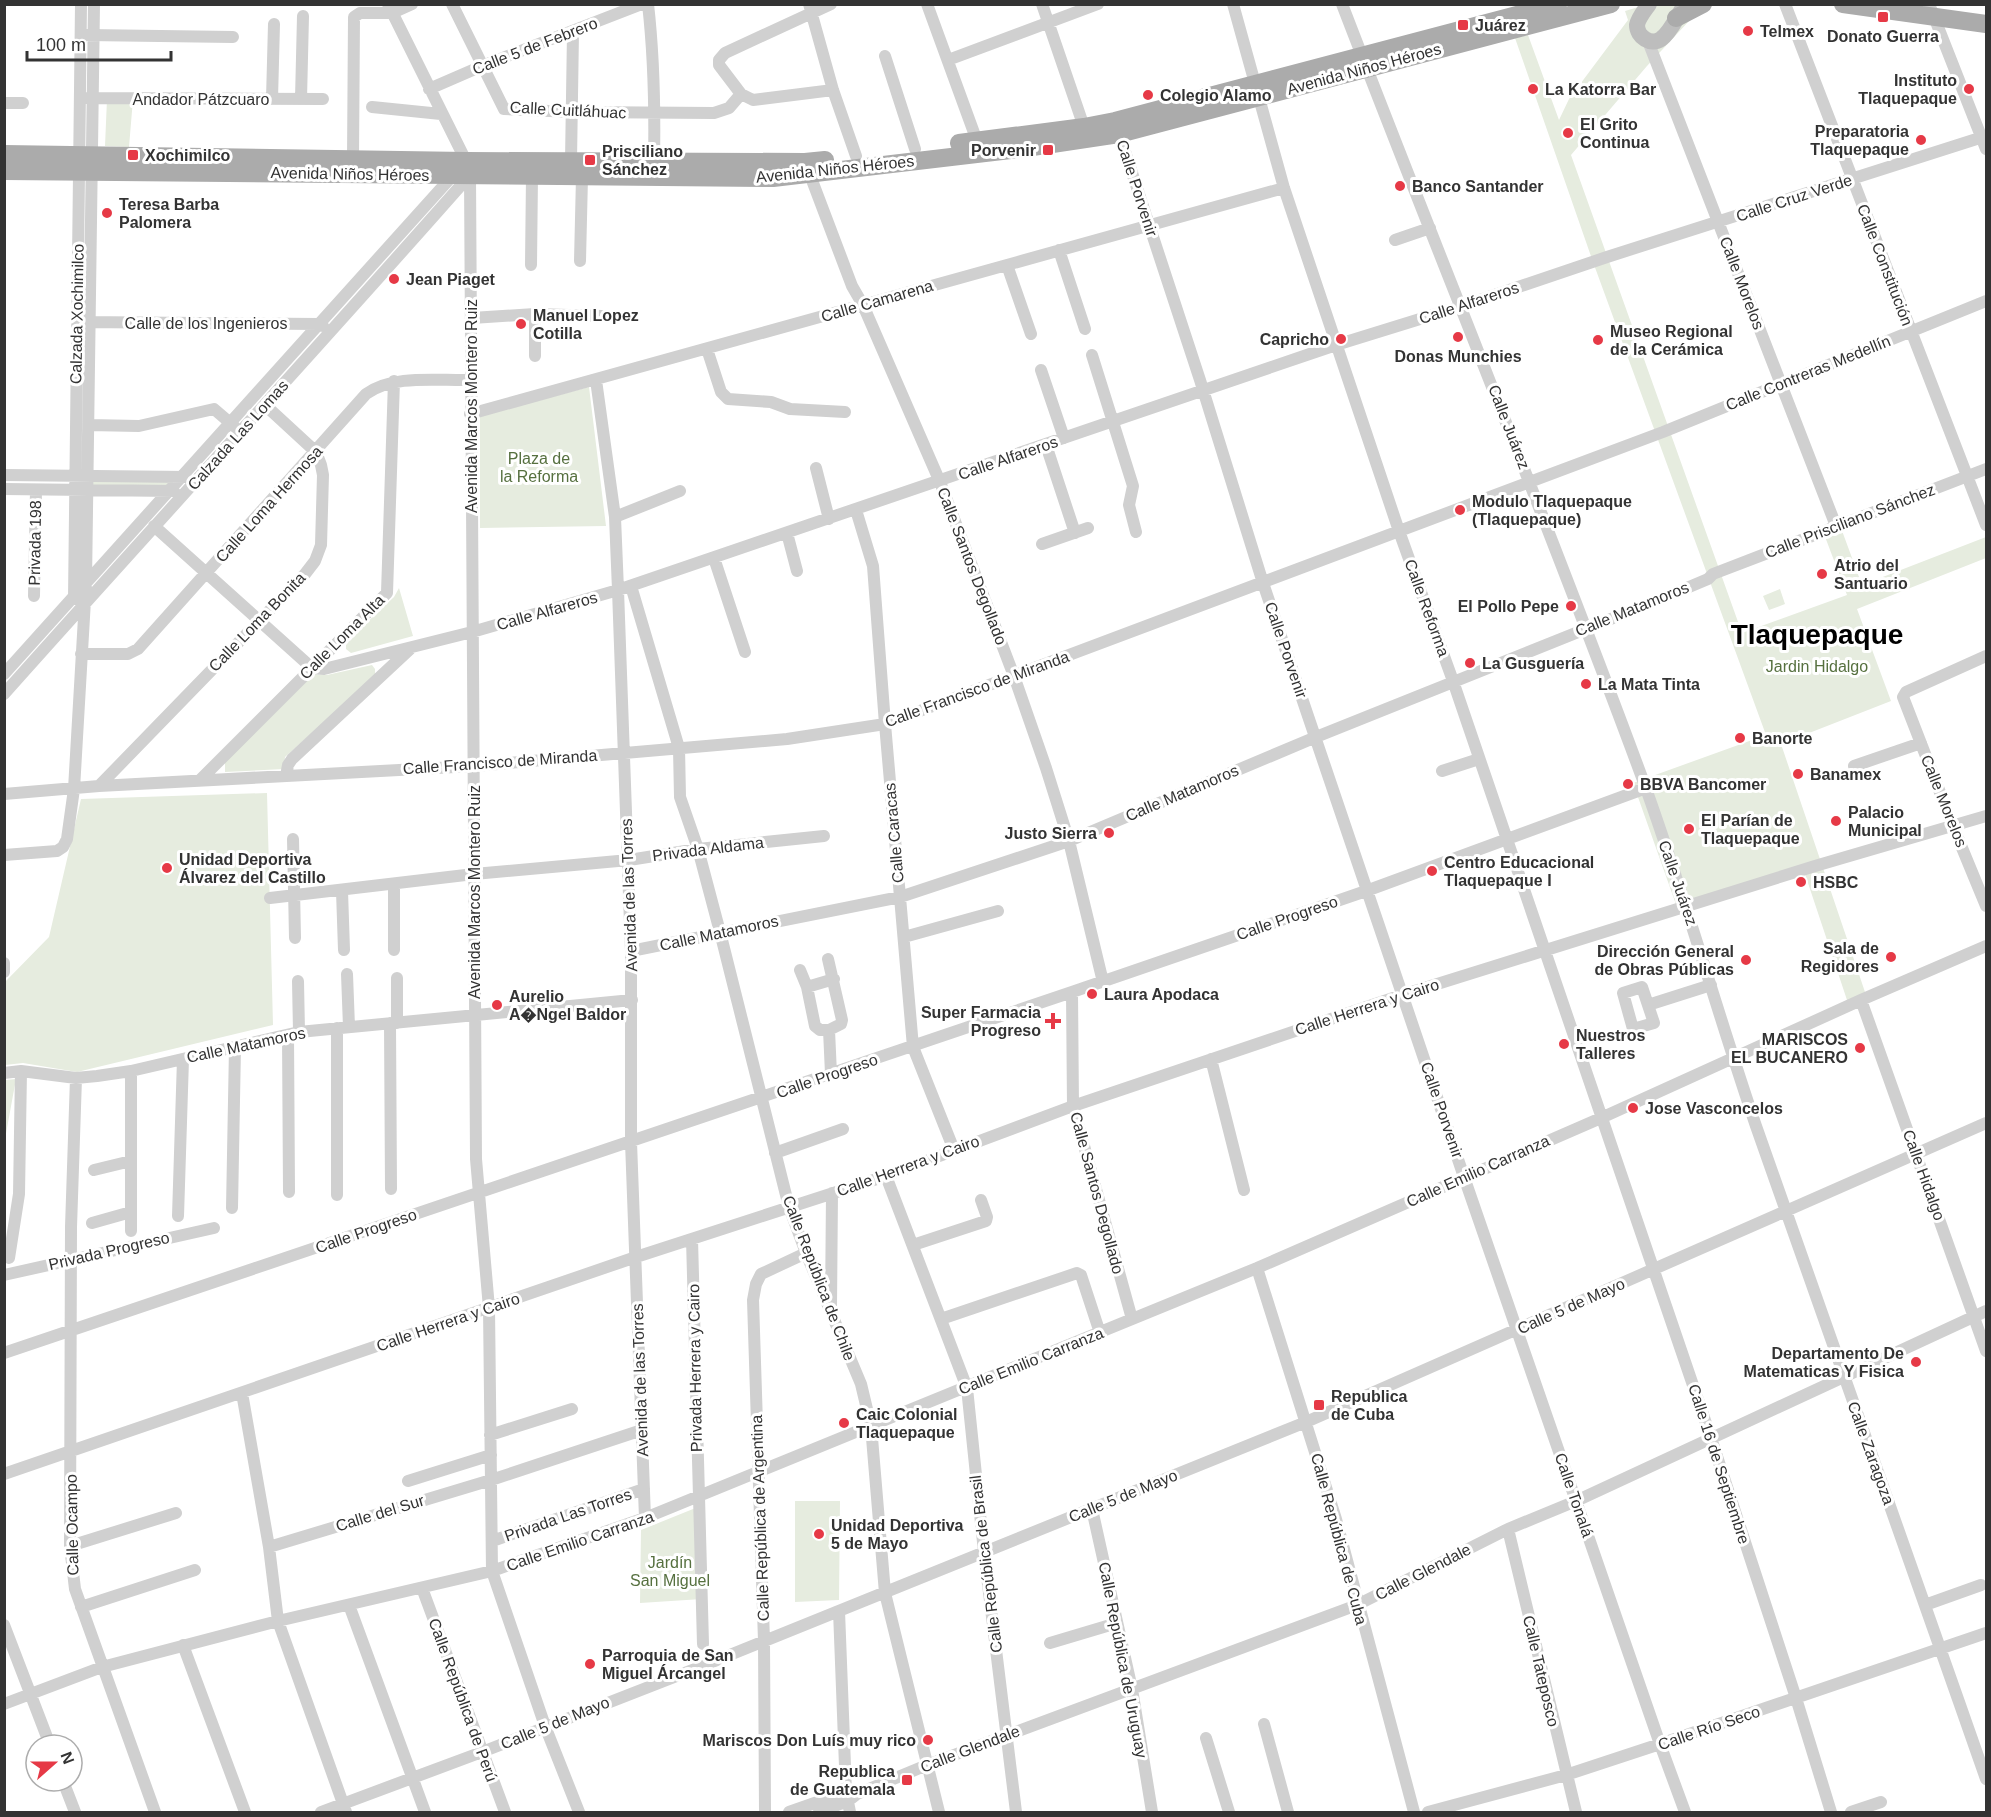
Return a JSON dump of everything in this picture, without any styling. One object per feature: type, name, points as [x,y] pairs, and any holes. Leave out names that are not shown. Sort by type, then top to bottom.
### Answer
[{"type":"main road","name":"Avenida Niños Héroes","points":[[4,154],[85,163],[463,171],[571,161],[654,161],[807,168],[1030,147],[1117,127],[1364,62],[1611,4]]},
{"type":"main road","points":[[1649,4],[1637,26],[1640,35],[1648,41],[1662,38],[1681,11],[1703,4]]},
{"type":"main road","points":[[1843,4],[1986,12]]},
{"type":"main road","name":"Avenida Niños Héroes","points":[[1364,62],[1513,10],[1553,5]]},
{"type":"main road","points":[[1931,8],[1986,24]]},
{"type":"main road","name":"Avenida Niños Héroes","points":[[4,171],[85,163],[353,158],[463,171],[532,176],[774,178],[856,156],[1084,127],[1117,127]]},
{"type":"street","name":"Calzada Xochimilco","points":[[4,855],[57,851],[63,847],[67,839],[74,789],[82,612],[86,584],[81,476],[86,98],[81,4]]},
{"type":"street","name":"Calzada Xochimilco","points":[[86,98],[94,36],[94,4]]},
{"type":"street","points":[[353,158],[353,20],[360,13],[412,4]]},
{"type":"street","name":"Calle Cuitláhuac","points":[[452,4],[504,109],[655,114],[718,113],[729,108],[741,94]]},
{"type":"street","name":"Calle 5 de Febrero","points":[[429,89],[642,4]]},
{"type":"street","points":[[648,4],[653,45],[654,161]]},
{"type":"street","points":[[831,4],[810,9],[721,55],[719,65],[741,94],[753,100],[833,90]]},
{"type":"street","points":[[927,4],[978,141]]},
{"type":"street","points":[[1042,4],[1084,127]]},
{"type":"street","points":[[948,60],[1098,4]]},
{"type":"street","name":"Calle Reforma","points":[[1233,4],[1284,188],[1600,1118]]},
{"type":"street","name":"Calle Juárez","points":[[1342,4],[1462,306],[1646,788],[1734,1059]]},
{"type":"street","name":"Calle Constitución","points":[[1785,4],[1986,525]]},
{"type":"street","points":[[1931,8],[1985,141]]},
{"type":"street","points":[[390,9],[441,114],[463,171]]},
{"type":"street","points":[[810,9],[833,90],[856,156]]},
{"type":"street","points":[[301,99],[303,16]]},
{"type":"street","points":[[272,99],[274,24]]},
{"type":"street","points":[[571,161],[573,32]]},
{"type":"street","points":[[81,35],[233,38]]},
{"type":"street","name":"Calle Morelos","points":[[1648,41],[1836,526]]},
{"type":"street","points":[[885,56],[915,149]]},
{"type":"street","name":"Andador Pátzcuaro","points":[[86,98],[323,99]]},
{"type":"street","points":[[4,103],[23,103]]},
{"type":"street","points":[[372,107],[441,114]]},
{"type":"street","name":"Calle Porvenir","points":[[1117,127],[1263,583],[1464,1177]]},
{"type":"street","name":"Calle Cruz Verde","points":[[1602,259],[1851,180],[1985,141]]},
{"type":"street","name":"Calle Santos Degollado","points":[[807,168],[852,286],[863,305],[940,482],[1014,676],[1069,841],[1103,982]]},
{"type":"street","name":"Avenida Marcos Montero Ruiz","points":[[463,171],[472,318],[470,414],[476,1158],[489,1308],[492,1571],[545,1726],[579,1812]]},
{"type":"street","name":"Calzada Las Lomas","points":[[4,674],[320,324],[463,171]]},
{"type":"street","name":"Calzada Las Lomas","points":[[4,694],[82,612],[154,526],[331,333],[463,171]]},
{"type":"street","points":[[531,265],[532,176]]},
{"type":"street","points":[[579,261],[582,177]]},
{"type":"street","name":"Calle Camarena","points":[[470,414],[1284,188]]},
{"type":"street","points":[[1395,240],[1430,228]]},
{"type":"street","points":[[1059,250],[1085,329]]},
{"type":"street","name":"Calle Alfareros","points":[[312,668],[324,669],[411,648],[631,586],[1336,345],[1602,259]]},
{"type":"street","points":[[1008,265],[1031,334]]},
{"type":"street","name":"Calle Contreras Medellín","points":[[1663,432],[1986,301]]},
{"type":"street","points":[[535,314],[535,356]]},
{"type":"street","points":[[472,318],[535,314],[602,316]]},
{"type":"street","name":"Calzada Xochimilco","points":[[81,476],[89,425],[83,322]]},
{"type":"street","name":"Calle de los Ingenieros","points":[[83,322],[320,324]]},
{"type":"street","points":[[320,324],[331,333]]},
{"type":"street","points":[[707,349],[721,392],[730,400],[771,402],[790,409],[845,412]]},
{"type":"street","points":[[1092,355],[1132,486],[1129,506],[1136,532]]},
{"type":"street","points":[[1041,370],[1064,438]]},
{"type":"street","name":"Calle Loma Hermosa","points":[[81,654],[128,654],[136,651],[366,394],[376,387],[394,381],[470,380]]},
{"type":"street","name":"Avenida de las Torres","points":[[596,380],[615,517],[632,951],[631,1142],[645,1518]]},
{"type":"street","name":"Calle Loma Alta","points":[[199,782],[384,598],[388,590],[394,381]]},
{"type":"street","points":[[265,405],[316,452]]},
{"type":"street","points":[[89,425],[139,426],[214,409],[240,432]]},
{"type":"street","name":"Calle Francisco de Miranda","points":[[4,794],[99,786],[474,766],[787,740],[885,724],[1663,432]]},
{"type":"street","points":[[1046,445],[1076,533]]},
{"type":"street","name":"Calle Loma Bonita","points":[[99,786],[305,574],[318,555],[322,539],[323,475],[316,452]]},
{"type":"street","points":[[816,468],[829,519]]},
{"type":"street","name":"Calle Prisciliano Sánchez","points":[[1713,574],[1986,470]]},
{"type":"street","points":[[4,475],[199,477]]},
{"type":"street","points":[[4,489],[186,491]]},
{"type":"street","name":"Privada 198","points":[[34,596],[36,490]]},
{"type":"street","name":"Calzada Xochimilco","points":[[81,490],[74,597],[82,612]]},
{"type":"street","points":[[615,517],[680,491]]},
{"type":"street","name":"Calle Caracas","points":[[856,510],[873,566],[913,1047],[954,1150]]},
{"type":"street","points":[[154,526],[312,668]]},
{"type":"street","points":[[1042,543],[1088,528]]},
{"type":"street","points":[[787,533],[797,571]]},
{"type":"street","points":[[714,558],[745,652]]},
{"type":"street","name":"Calle Matamoros","points":[[632,951],[900,897],[1069,841],[1316,737],[1708,579],[1713,574]]},
{"type":"street","name":"Calle República de Chile","points":[[631,586],[680,748],[680,797],[698,849],[789,1207],[861,1384],[870,1426],[885,1593],[939,1812]]},
{"type":"street","name":"Calle Alfareros","points":[[286,776],[292,759],[411,648]]},
{"type":"street","name":"Calle Morelos","points":[[1986,656],[1904,695],[1986,906]]},
{"type":"street","points":[[1854,766],[1921,743]]},
{"type":"street","points":[[1442,771],[1479,759]]},
{"type":"street","name":"Calle Progreso","points":[[4,1353],[1103,982],[1366,891],[1646,788]]},
{"type":"street","name":"Calle Herrera y Cairo","points":[[4,1474],[636,1257],[886,1176],[1072,1106],[1402,995],[1815,866],[1986,816]]},
{"type":"street","name":"Privada Aldama","points":[[270,898],[474,874],[629,860],[698,849],[824,836]]},
{"type":"street","points":[[293,840],[295,938]]},
{"type":"street","points":[[394,884],[394,950]]},
{"type":"street","points":[[342,891],[344,950]]},
{"type":"street","points":[[904,938],[998,911]]},
{"type":"street","name":"Calle Emilio Carranza","points":[[4,1704],[102,1667],[278,1621],[492,1571],[645,1518],[1257,1268],[1986,946]]},
{"type":"street","points":[[800,970],[807,987],[815,1026],[820,1030],[829,1030],[841,1024],[842,1020],[828,959]]},
{"type":"street","points":[[4,972],[5,964]]},
{"type":"street","points":[[337,1195],[347,974]]},
{"type":"street","points":[[391,1189],[393,1023],[397,978]]},
{"type":"street","points":[[807,987],[834,979]]},
{"type":"street","points":[[289,1192],[293,1033],[298,981]]},
{"type":"street","points":[[1648,1005],[1711,985]]},
{"type":"street","name":"Calle Santos Degollado","points":[[1072,992],[1072,1106],[1132,1319]]},
{"type":"street","name":"Calle Matamoros","points":[[4,1073],[21,1071],[76,1078],[131,1071],[293,1033],[632,1000]]},
{"type":"street","name":"Calle Hidalgo","points":[[1861,1000],[1986,1351]]},
{"type":"street","points":[[829,1030],[831,1074]]},
{"type":"street","points":[[232,1208],[235,1047]]},
{"type":"street","points":[[178,1216],[183,1059]]},
{"type":"street","points":[[1211,1059],[1244,1190]]},
{"type":"street","name":"Calle Zaragoza","points":[[1734,1059],[1785,1211],[1986,1779]]},
{"type":"street","points":[[9,1258],[19,1194],[21,1071]]},
{"type":"street","points":[[131,1071],[131,1231]]},
{"type":"street","points":[[71,1259],[76,1078]]},
{"type":"street","name":"Calle 16 de Septiembre","points":[[1600,1118],[1711,1438],[1831,1812]]},
{"type":"street","name":"Calle 5 de Mayo","points":[[321,1812],[345,1808],[411,1778],[885,1593],[1306,1422],[1986,1123]]},
{"type":"street","points":[[775,1153],[843,1129]]},
{"type":"street","points":[[94,1170],[131,1161]]},
{"type":"street","name":"Calle República de Brasil","points":[[886,1176],[967,1388],[984,1552],[1016,1812]]},
{"type":"street","name":"Calle Tonalá","points":[[1464,1177],[1685,1812]]},
{"type":"street","points":[[831,1313],[832,1193]]},
{"type":"street","points":[[913,1245],[986,1221],[987,1217],[981,1200]]},
{"type":"street","name":"Privada Progreso","points":[[92,1223],[131,1212]]},
{"type":"street","name":"Privada Progreso","points":[[4,1275],[214,1228]]},
{"type":"street","name":"Privada Herrera y Cairo","points":[[692,1239],[703,1644]]},
{"type":"street","name":"Calle República de Argentina","points":[[765,1812],[764,1641],[753,1300],[756,1284],[761,1274],[806,1253]]},
{"type":"street","name":"Calle Ocampo","points":[[71,1259],[70,1546],[75,1589],[155,1812]]},
{"type":"street","name":"Calle República de Cuba","points":[[1257,1268],[1335,1518],[1414,1812]]},
{"type":"street","points":[[941,1319],[1077,1274],[1082,1278],[1100,1333]]},
{"type":"street","name":"Calle Glendale","points":[[819,1812],[927,1765],[1358,1605],[1508,1529],[1576,1501],[1986,1311]]},
{"type":"street","points":[[242,1393],[269,1547],[278,1621],[345,1808]]},
{"type":"street","points":[[490,1435],[572,1409]]},
{"type":"street","name":"Calle del Sur","points":[[269,1547],[491,1480],[642,1430]]},
{"type":"street","points":[[408,1481],[490,1455]]},
{"type":"street","name":"Privada Las Torres","points":[[492,1541],[644,1489]]},
{"type":"street","name":"Calle República de Uruguay","points":[[1092,1509],[1132,1689],[1152,1812]]},
{"type":"street","points":[[70,1546],[176,1513]]},
{"type":"street","name":"Calle Tateposco","points":[[1508,1529],[1576,1812]]},
{"type":"street","points":[[81,1607],[195,1570]]},
{"type":"street","points":[[1925,1605],[1981,1585]]},
{"type":"street","name":"Calle República de Perú","points":[[422,1588],[505,1812]]},
{"type":"street","points":[[349,1605],[425,1812]]},
{"type":"street","points":[[839,1611],[850,1800]]},
{"type":"street","points":[[1050,1643],[1117,1623]]},
{"type":"street","points":[[4,1625],[45,1733]]},
{"type":"street","name":"Calle Río Seco","points":[[1428,1812],[1566,1775],[1986,1633]]},
{"type":"street","points":[[183,1645],[245,1812]]},
{"type":"street","points":[[1264,1724],[1288,1812]]},
{"type":"street","points":[[1206,1738],[1229,1812]]},
{"type":"street","points":[[68,1793],[75,1812]]},
{"type":"street","name":"Calle Glendale","points":[[789,1812],[850,1800]]},
{"type":"street","points":[[1851,1812],[1881,1802]]},
{"type":"green space","name":"Jardin Hidalgo","points":[[1645,5],[1686,5],[1690,20],[1647,66],[1571,155],[1742,633],[1847,595],[1824,534],[1841,528],[1862,585],[1986,537],[1986,558],[1857,609],[1891,701],[1781,744],[1866,995],[1848,1003],[1805,874],[1679,913],[1633,783],[1766,735],[1593,262],[1515,38],[1528,35],[1559,120],[1569,99],[1628,20],[1625,11]]},
{"type":"green space","points":[[107,99],[133,99],[129,147],[105,146]]},
{"type":"green space","name":"Plaza de la Reforma","points":[[589,387],[606,526],[480,528],[480,416]]},
{"type":"green space","points":[[90,476],[175,480],[168,488],[87,487]]},
{"type":"green space","points":[[399,588],[413,636],[351,653],[346,649],[346,642],[394,597]]},
{"type":"green space","points":[[1780,589],[1785,604],[1769,610],[1763,596]]},
{"type":"green space","points":[[372,665],[375,669],[375,677],[285,757],[284,769],[225,772],[225,760],[313,674],[327,675]]},
{"type":"green space","name":"Unidad Deportiva Álvarez del Castillo","points":[[267,793],[273,1025],[77,1072],[23,1063],[5,1065],[4,983],[49,937],[81,799]]},
{"type":"green space","points":[[16,1079],[5,1139],[5,1080]]},
{"type":"green space","points":[[795,1501],[840,1501],[839,1600],[795,1602]]},
{"type":"green space","name":"Jardín San Miguel","points":[[698,1507],[702,1599],[640,1603],[641,1530]]},
{"type":"place","name":"Donato Guerra","points":[[1883,17]]},
{"type":"place","name":"Juárez","points":[[1463,25]]},
{"type":"place","name":"Telmex","points":[[1748,31]]},
{"type":"place","name":"La Katorra Bar","points":[[1533,89]]},
{"type":"place","name":"Instituto Tlaquepaque","points":[[1969,89]]},
{"type":"place","name":"Colegio Alamo","points":[[1148,95]]},
{"type":"place","name":"El Grito Continua","points":[[1568,133]]},
{"type":"place","name":"Preparatoria Tlaquepaque","points":[[1921,140]]},
{"type":"place","name":"Porvenir","points":[[1048,150]]},
{"type":"place","name":"Xochimilco","points":[[133,155]]},
{"type":"place","name":"Prisciliano Sánchez","points":[[590,160]]},
{"type":"place","name":"Banco Santander","points":[[1400,186]]},
{"type":"place","name":"Teresa Barba Palomera","points":[[107,213]]},
{"type":"place","name":"Jean Piaget","points":[[394,279]]},
{"type":"place","name":"Manuel Lopez Cotilla","points":[[521,324]]},
{"type":"place","name":"Donas Munchies","points":[[1458,337]]},
{"type":"place","name":"Capricho","points":[[1341,339]]},
{"type":"place","name":"Museo Regional de la Cerámica","points":[[1598,340]]},
{"type":"place","name":"Modulo Tlaquepaque (Tlaquepaque)","points":[[1460,510]]},
{"type":"place","name":"Atrio del Santuario","points":[[1822,574]]},
{"type":"place","name":"El Pollo Pepe","points":[[1571,606]]},
{"type":"place","name":"La Gusguería","points":[[1470,663]]},
{"type":"place","name":"La Mata Tinta","points":[[1586,684]]},
{"type":"place","name":"Banorte","points":[[1740,738]]},
{"type":"place","name":"Banamex","points":[[1798,774]]},
{"type":"place","name":"BBVA Bancomer","points":[[1628,784]]},
{"type":"place","name":"Palacio Municipal","points":[[1836,821]]},
{"type":"place","name":"El Parían de Tlaquepaque","points":[[1689,829]]},
{"type":"place","name":"Justo Sierra","points":[[1109,833]]},
{"type":"place","name":"Unidad Deportiva Álvarez del Castillo","points":[[167,868]]},
{"type":"place","name":"Centro Educacional Tlaquepaque I","points":[[1432,871]]},
{"type":"place","name":"HSBC","points":[[1801,882]]},
{"type":"place","name":"Sala de Regidores","points":[[1891,957]]},
{"type":"place","name":"Dirección General de Obras Públicas","points":[[1746,960]]},
{"type":"place","name":"Laura Apodaca","points":[[1092,994]]},
{"type":"place","name":"Aurelio A�Ngel Baldor","points":[[497,1005]]},
{"type":"place","name":"Super Farmacia Progreso","points":[[1053,1021]]},
{"type":"place","name":"Nuestros Talleres","points":[[1564,1044]]},
{"type":"place","name":"MARISCOS EL BUCANERO","points":[[1860,1048]]},
{"type":"place","name":"Jose Vasconcelos","points":[[1633,1108]]},
{"type":"place","name":"Departamento De Matematicas Y Fisica","points":[[1916,1362]]},
{"type":"place","name":"Republica de Cuba","points":[[1319,1405]]},
{"type":"place","name":"Caic Colonial Tlaquepaque","points":[[844,1423]]},
{"type":"place","name":"Unidad Deportiva 5 de Mayo","points":[[819,1534]]},
{"type":"place","name":"Parroquia de San Miguel Árcangel","points":[[590,1664]]},
{"type":"place","name":"Mariscos Don Luís muy rico","points":[[928,1740]]},
{"type":"place","name":"Republica de Guatemala","points":[[907,1780]]},
{"type":"district","name":"Tlaquepaque","points":[[1817,634]]}]
